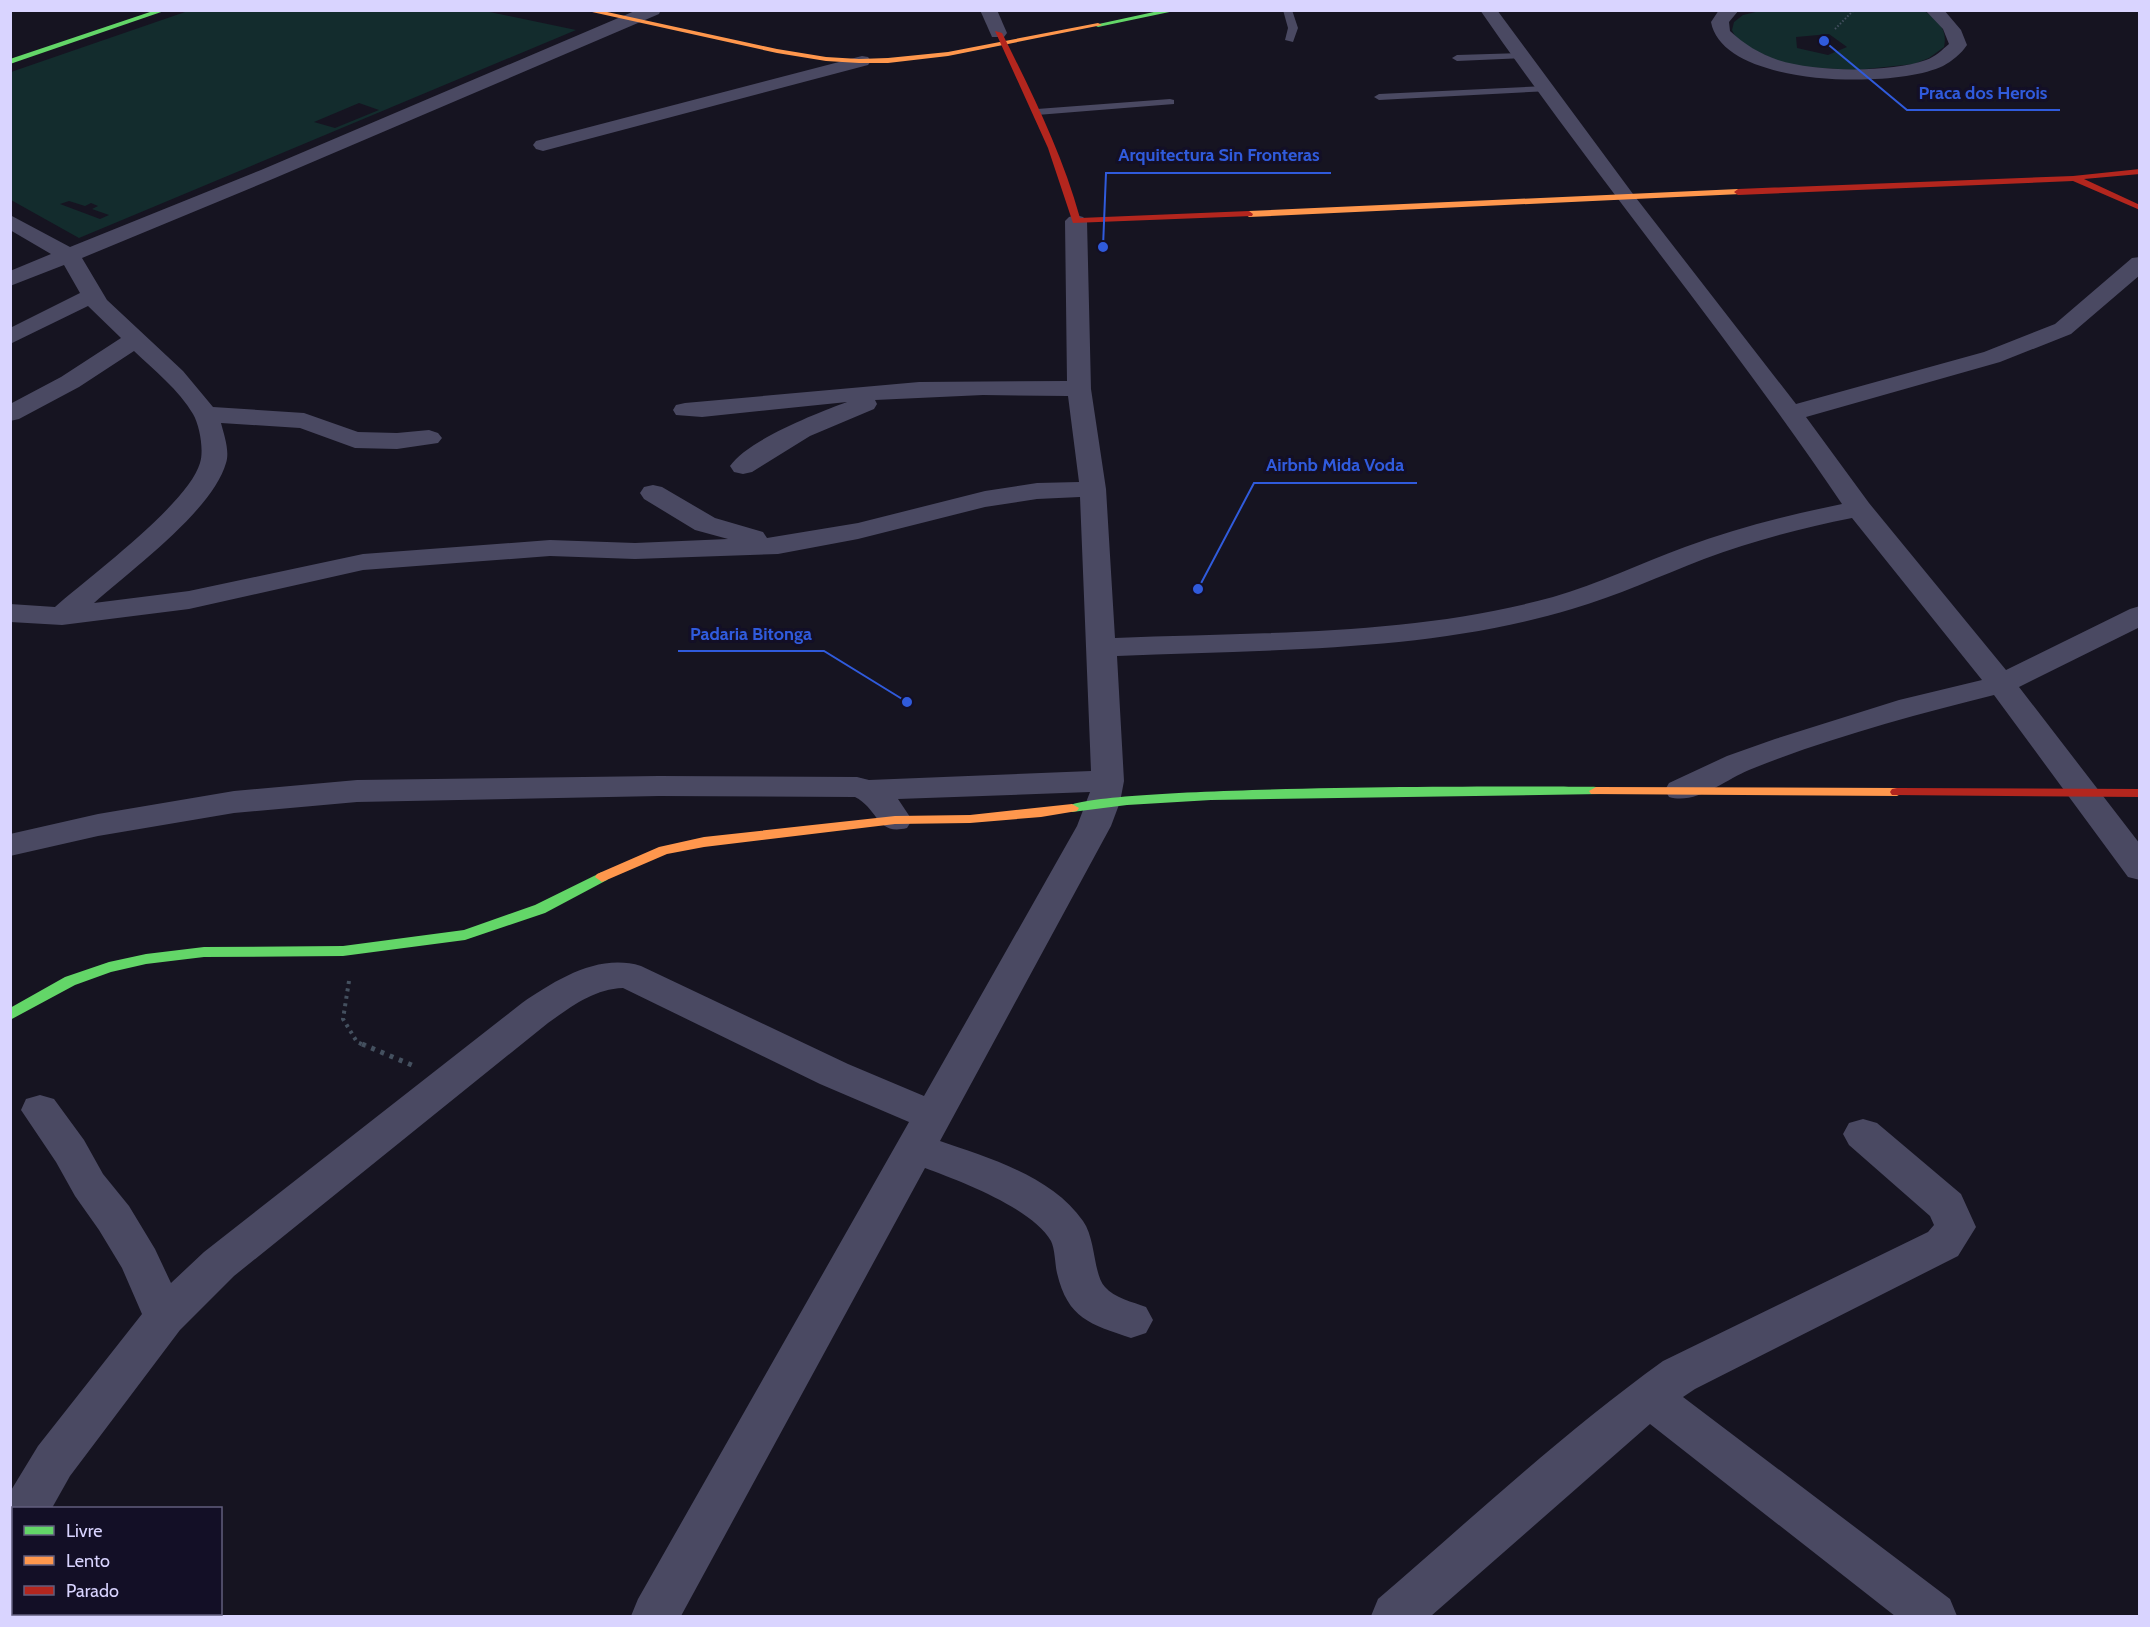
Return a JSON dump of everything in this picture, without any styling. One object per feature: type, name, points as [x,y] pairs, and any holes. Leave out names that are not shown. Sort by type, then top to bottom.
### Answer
[{"type":"street","points":[[10,62],[164,10]]},
{"type":"street","points":[[586,10],[640,14],[800,46],[867,53],[903,51],[999,38],[1176,10]]},
{"type":"street","points":[[655,1617],[1094,826],[1106,792],[1093,489],[1080,389],[1076,221],[1067,183],[1037,112],[999,38],[988,10]]},
{"type":"street","points":[[10,279],[70,256],[640,14],[808,57],[862,61],[903,59],[1132,10]]},
{"type":"street","points":[[1488,10],[1626,198],[1791,413],[1859,508],[2002,684],[2085,792],[2139,869]]},
{"type":"street","points":[[1727,11],[1720,22],[1722,33],[1745,52],[1792,70],[1844,74],[1908,69],[1931,64],[1948,56],[1958,45],[1956,33],[1933,10]]},
{"type":"street","points":[[543,145],[862,61]]},
{"type":"street","points":[[1076,221],[2073,178],[2139,171]]},
{"type":"street","points":[[2073,178],[2139,208]]},
{"type":"street","points":[[10,220],[70,256],[91,296],[174,376],[206,414],[213,438],[214,462],[200,491],[174,518],[62,616]]},
{"type":"street","points":[[1791,413],[1992,357],[2063,329],[2139,262]]},
{"type":"street","points":[[10,337],[91,296]]},
{"type":"street","points":[[10,414],[70,382],[136,339]]},
{"type":"street","points":[[685,410],[725,410],[822,397],[903,391],[1022,387],[1080,389]]},
{"type":"street","points":[[743,466],[779,440],[804,427],[903,391]]},
{"type":"street","points":[[206,414],[304,421],[355,440],[397,441],[429,438]]},
{"type":"street","points":[[10,613],[62,616],[189,600],[363,562],[550,548],[635,551],[778,546],[858,531],[985,499],[1037,490],[1093,489]]},
{"type":"street","points":[[653,494],[705,524],[778,546]]},
{"type":"street","points":[[1100,648],[1396,635],[1467,625],[1563,603],[1697,552],[1787,523],[1859,508]]},
{"type":"street","points":[[1681,790],[1738,763],[1785,746],[1910,707],[2002,684],[2139,615]]},
{"type":"street","points":[[10,845],[99,825],[234,802],[357,791],[659,786],[1299,793],[1681,790],[2139,793]]},
{"type":"street","points":[[870,790],[878,796],[895,819]]},
{"type":"street","points":[[10,1015],[70,981],[108,967],[146,959],[204,952],[359,949],[465,935],[540,909],[620,867],[664,850],[704,842],[895,819],[970,819],[1029,814],[1106,792]]},
{"type":"street","points":[[28,1507],[54,1461],[165,1317],[219,1264],[567,991],[607,975],[628,975],[834,1074],[1037,1200],[1070,1234],[1084,1295],[1095,1305],[1131,1320]]},
{"type":"street","points":[[40,1110],[70,1151],[89,1185],[114,1218],[141,1261],[165,1317]]},
{"type":"street","points":[[1395,1617],[1649,1397],[1679,1375],[1779,1328],[1943,1244],[1954,1227],[1947,1206],[1863,1134]]},
{"type":"street","points":[[1649,1397],[1933,1617]]},
{"type":"lane","points":[[1287,10],[1293,28],[1290,40]]},
{"type":"lane","points":[[1457,57],[1522,56]]},
{"type":"lane","points":[[1379,97],[1546,89]]},
{"type":"lane","points":[[1037,112],[1170,102]]},
{"type":"path","points":[[1835,29],[1854,10]]},
{"type":"path","points":[[359,949],[349,973],[343,1019],[357,1042],[416,1068],[455,1078]]},
{"type":"green space","points":[[480,10],[576,30],[79,238],[11,200],[11,72],[188,11]],"holes":[[[359,103],[379,110],[335,128],[314,122]],[[69,201],[85,206],[91,203],[98,206],[92,209],[109,215],[100,219],[60,204]]]},
{"type":"green space","points":[[1923,10],[1941,26],[1945,35],[1944,47],[1929,58],[1914,64],[1856,70],[1787,66],[1738,42],[1732,30],[1734,22],[1743,15],[1760,11]],"holes":[[[1829,34],[1847,47],[1828,55],[1797,48],[1796,37]]]},
{"type":"traffic: fast","points":[[10,62],[164,10]]},
{"type":"traffic: fast","points":[[1098,25],[1176,10]]},
{"type":"traffic: fast","points":[[1072,808],[1127,800],[1211,795],[1596,791]]},
{"type":"traffic: fast","points":[[10,1015],[70,981],[109,967],[146,959],[204,952],[343,951],[465,935],[540,909],[602,877]]},
{"type":"traffic: slow","points":[[586,10],[777,51],[826,59],[859,61],[888,61],[948,54],[1098,25]]},
{"type":"traffic: slow","points":[[1249,214],[1738,192]]},
{"type":"traffic: slow","points":[[1596,791],[1897,792]]},
{"type":"traffic: slow","points":[[602,877],[664,850],[704,842],[895,820],[970,819],[1072,808]]},
{"type":"traffic: jam","points":[[998,33],[1052,148],[1076,221],[1249,214]]},
{"type":"traffic: jam","points":[[1738,192],[2073,178],[2140,171]]},
{"type":"traffic: jam","points":[[2076,179],[2140,208]]},
{"type":"traffic: jam","points":[[1897,792],[2140,793]]},
{"type":"place","name":"Praca dos Herois","points":[[1824,41]]},
{"type":"place","name":"Arquitectura Sin Fronteras","points":[[1103,247]]},
{"type":"place","name":"Airbnb Mida Voda","points":[[1198,589]]},
{"type":"place","name":"Padaria Bitonga","points":[[907,702]]}]
